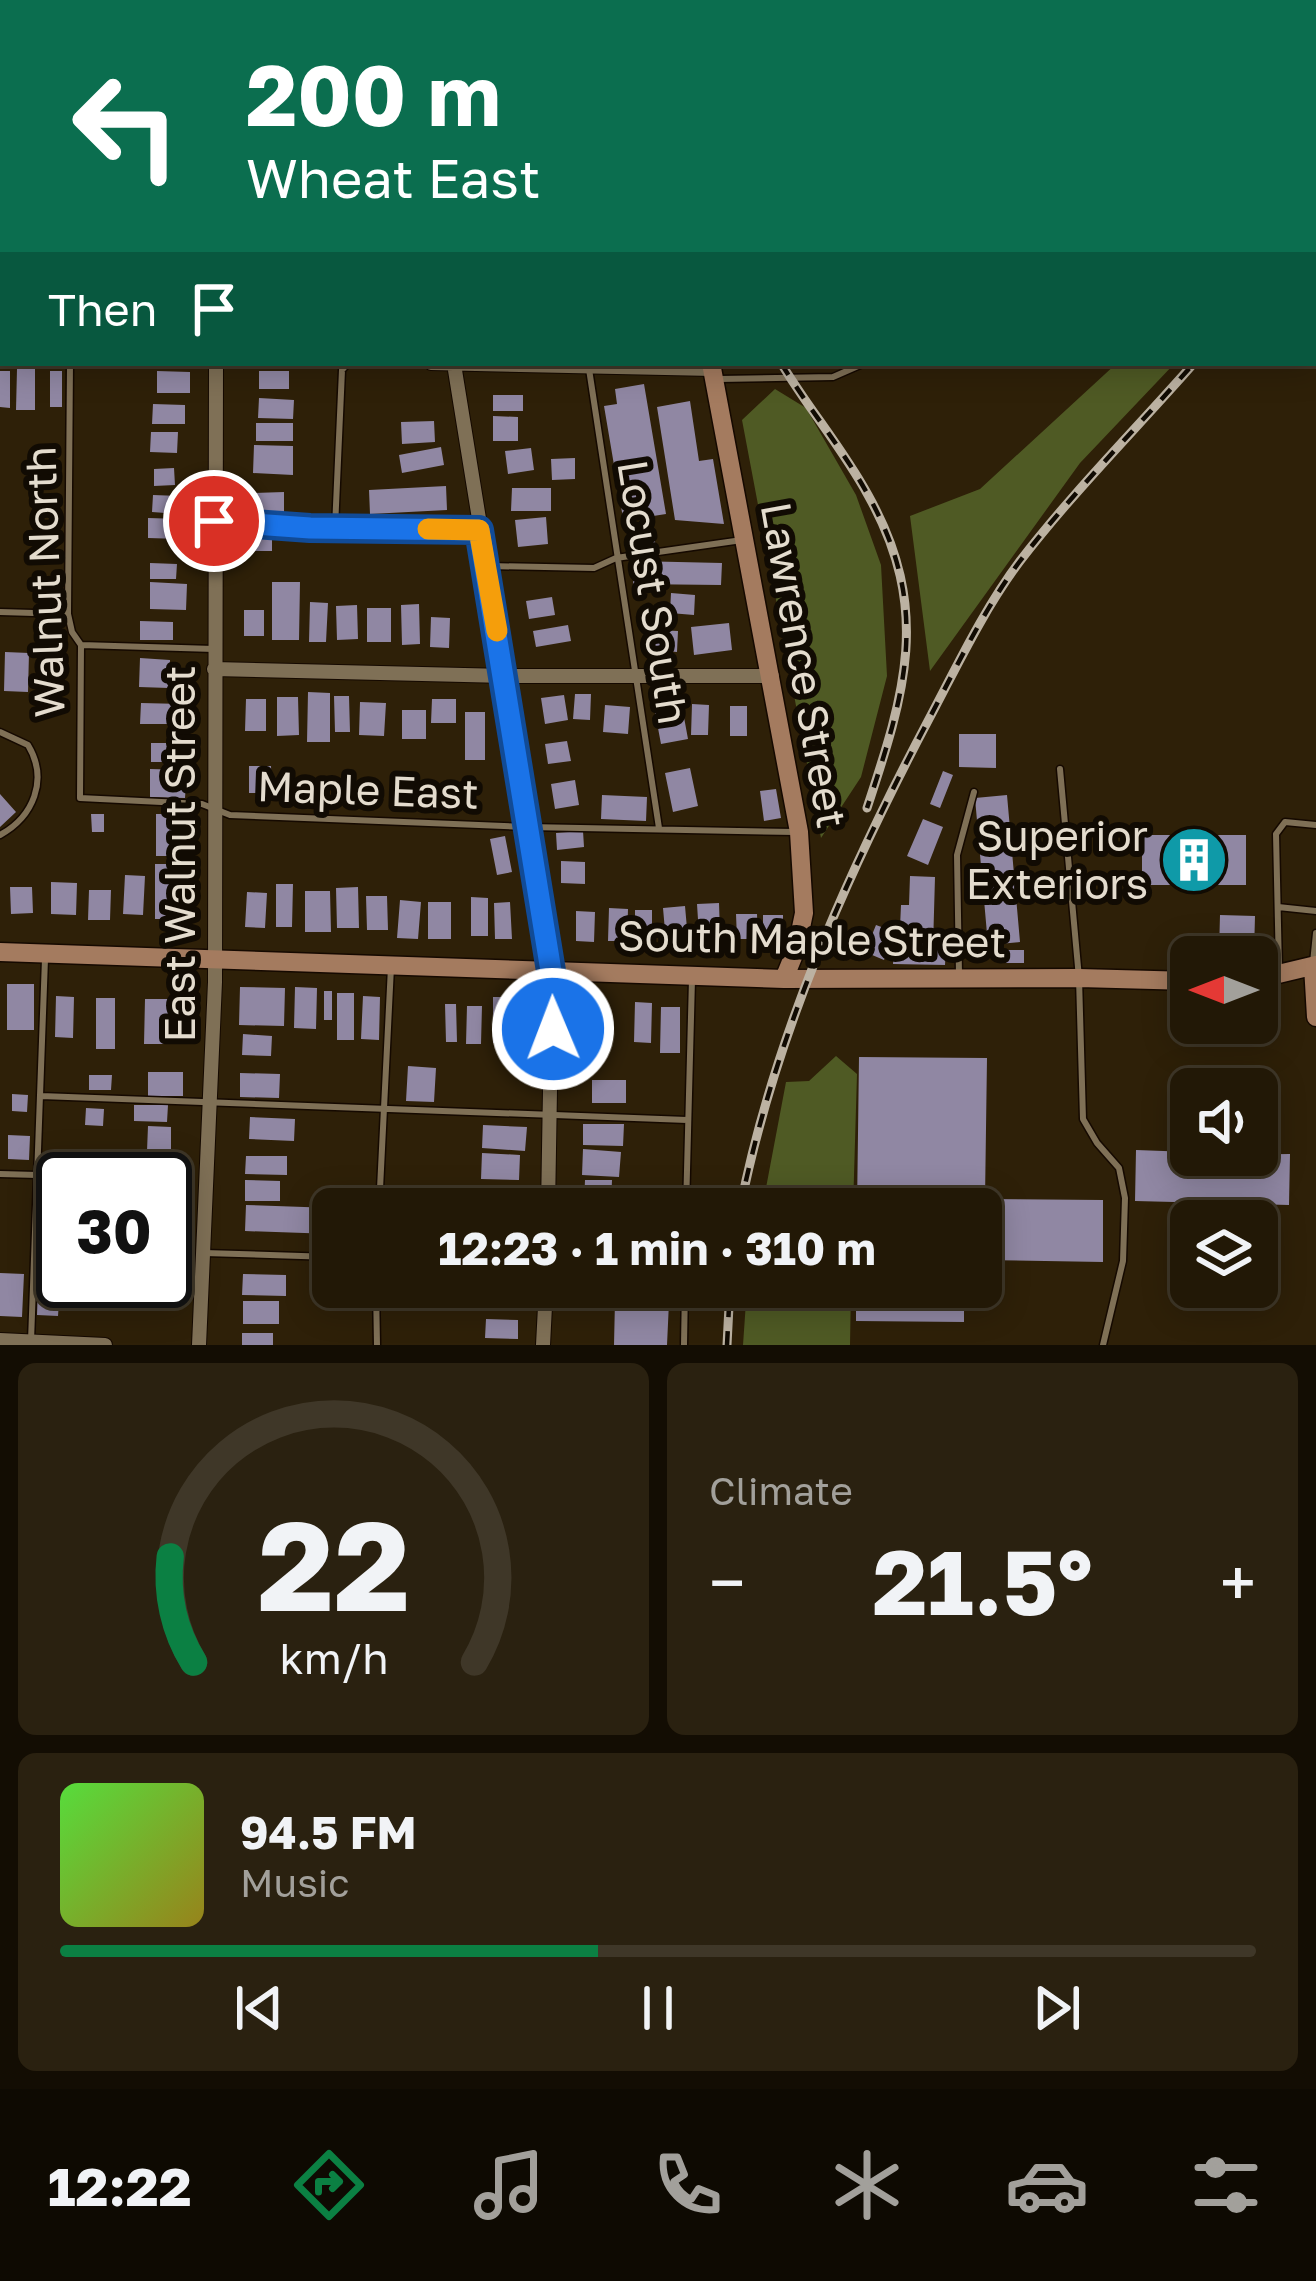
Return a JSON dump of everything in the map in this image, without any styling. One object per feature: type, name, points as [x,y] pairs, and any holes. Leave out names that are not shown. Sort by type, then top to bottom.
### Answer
[{"type":"street","name":"East Walnut Street","points":[[199,1345],[215,959],[216,366]]},
{"type":"street","points":[[454,366],[551,971],[548,1188]]},
{"type":"street","points":[[614,366],[713,370]]},
{"type":"street","name":"Lawrence Street","points":[[713,370],[799,832],[804,913],[784,979]]},
{"type":"street","points":[[214,669],[772,676]]},
{"type":"street","name":"South Maple Street","points":[[0,952],[784,979],[1170,981]]},
{"type":"street","points":[[1279,975],[1315,966],[1316,1017]]},
{"type":"street","points":[[543,1345],[545,1308]]},
{"type":"street","points":[[0,1340],[105,1345]]},
{"type":"lane","name":"Walnut North","points":[[70,366],[68,614],[81,645],[80,798]]},
{"type":"lane","points":[[335,528],[345,366]]},
{"type":"lane","name":"Locust South","points":[[589,366],[659,828]]},
{"type":"lane","points":[[713,370],[833,377],[859,366]]},
{"type":"lane","points":[[214,521],[479,530]]},
{"type":"lane","points":[[485,566],[594,568],[616,558],[746,539]]},
{"type":"lane","points":[[0,612],[68,614]]},
{"type":"lane","points":[[81,645],[214,649]]},
{"type":"lane","points":[[0,732],[28,745],[38,780],[27,817],[0,835]]},
{"type":"lane","points":[[1060,769],[1079,978],[1083,1119],[1119,1168],[1125,1198],[1124,1261],[1102,1345]]},
{"type":"lane","points":[[959,978],[957,855],[974,792]]},
{"type":"lane","name":"Maple East","points":[[80,798],[202,804],[230,814],[799,832]]},
{"type":"lane","points":[[1279,975],[1276,834],[1285,822],[1316,825]]},
{"type":"lane","points":[[1278,907],[1316,911]]},
{"type":"lane","points":[[1315,966],[1316,933]]},
{"type":"lane","points":[[38,1152],[46,953]]},
{"type":"lane","points":[[380,1188],[392,963]]},
{"type":"lane","points":[[686,1188],[692,975]]},
{"type":"lane","points":[[40,1096],[688,1120]]},
{"type":"lane","points":[[0,1174],[36,1175]]},
{"type":"lane","points":[[31,1343],[36,1203]]},
{"type":"lane","points":[[205,1253],[312,1256]]},
{"type":"lane","points":[[376,1308],[376,1345]]},
{"type":"lane","points":[[685,1308],[685,1345]]},
{"type":"green space","points":[[1114,366],[1172,366],[1080,463],[930,671],[910,516],[980,489]]},
{"type":"green space","points":[[775,389],[806,408],[856,495],[881,565],[887,676],[861,777],[821,838],[742,420]]},
{"type":"green space","points":[[836,1056],[857,1074],[854,1188],[766,1188],[786,1082],[809,1081]]},
{"type":"green space","points":[[746,1308],[851,1308],[850,1345],[743,1345]]},
{"type":"building","points":[[17,369],[35,369],[35,410],[16,410]]},
{"type":"building","points":[[0,371],[10,371],[10,408],[0,407]]},
{"type":"building","points":[[50,371],[62,371],[62,407],[50,407]]},
{"type":"building","points":[[157,371],[190,372],[190,393],[157,393]]},
{"type":"building","points":[[259,371],[289,371],[289,389],[259,389]]},
{"type":"building","points":[[644,384],[666,514],[634,519],[636,528],[625,530],[604,406],[617,404],[615,389]]},
{"type":"building","points":[[493,395],[523,395],[523,411],[493,411]]},
{"type":"building","points":[[259,398],[294,400],[293,419],[258,418]]},
{"type":"building","points":[[690,401],[699,461],[713,459],[724,524],[675,520],[657,407]]},
{"type":"building","points":[[153,404],[185,405],[185,424],[152,424]]},
{"type":"building","points":[[493,416],[518,417],[518,441],[493,441]]},
{"type":"building","points":[[434,421],[435,442],[402,444],[401,422]]},
{"type":"building","points":[[256,423],[293,423],[293,441],[256,441]]},
{"type":"building","points":[[151,432],[178,432],[177,453],[150,452]]},
{"type":"building","points":[[254,445],[293,446],[293,475],[253,473]]},
{"type":"building","points":[[441,447],[444,465],[402,473],[399,455]]},
{"type":"building","points":[[531,448],[534,470],[508,474],[505,451]]},
{"type":"building","points":[[575,458],[575,479],[552,480],[551,459]]},
{"type":"building","points":[[174,468],[175,485],[154,486],[154,469]]},
{"type":"building","points":[[446,486],[447,510],[370,514],[369,490]]},
{"type":"building","points":[[512,488],[551,488],[551,511],[511,511]]},
{"type":"building","points":[[284,492],[284,514],[252,514],[251,493]]},
{"type":"building","points":[[153,495],[180,496],[179,514],[152,512]]},
{"type":"building","points":[[546,517],[548,544],[518,547],[515,520]]},
{"type":"building","points":[[148,518],[181,519],[180,539],[148,538]]},
{"type":"building","points":[[242,529],[272,529],[272,551],[242,551]]},
{"type":"building","points":[[653,529],[656,548],[638,551],[635,531]]},
{"type":"building","points":[[634,561],[722,563],[721,585],[633,584]]},
{"type":"building","points":[[150,563],[177,564],[176,579],[150,579]]},
{"type":"building","points":[[150,582],[187,584],[186,610],[150,609]]},
{"type":"building","points":[[272,582],[300,582],[299,640],[272,640]]},
{"type":"building","points":[[671,593],[695,595],[694,615],[670,613]]},
{"type":"building","points":[[552,597],[555,615],[529,619],[526,601]]},
{"type":"building","points":[[310,602],[328,603],[326,642],[309,642]]},
{"type":"building","points":[[419,604],[420,644],[402,645],[401,605]]},
{"type":"building","points":[[357,605],[358,639],[337,640],[336,606]]},
{"type":"building","points":[[367,608],[391,608],[391,642],[367,642]]},
{"type":"building","points":[[244,610],[264,610],[264,636],[244,636]]},
{"type":"building","points":[[431,617],[450,618],[449,648],[430,647]]},
{"type":"building","points":[[140,621],[173,622],[173,640],[140,640]]},
{"type":"building","points":[[729,623],[732,650],[694,655],[691,627]]},
{"type":"building","points":[[568,625],[571,641],[536,647],[533,631]]},
{"type":"building","points":[[656,630],[678,631],[677,652],[655,650]]},
{"type":"building","points":[[42,651],[63,652],[62,686],[41,684]]},
{"type":"building","points":[[5,652],[29,653],[28,692],[4,691]]},
{"type":"building","points":[[140,658],[170,660],[169,688],[139,687]]},
{"type":"building","points":[[308,692],[330,693],[330,742],[307,742]]},
{"type":"building","points":[[575,694],[591,694],[590,720],[573,719]]},
{"type":"building","points":[[564,695],[568,720],[545,724],[541,698]]},
{"type":"building","points":[[334,696],[349,696],[350,732],[335,732]]},
{"type":"building","points":[[277,697],[298,697],[299,735],[277,736]]},
{"type":"building","points":[[246,699],[266,699],[266,731],[245,731]]},
{"type":"building","points":[[432,699],[456,699],[456,723],[431,723]]},
{"type":"building","points":[[681,701],[688,739],[661,744],[654,707]]},
{"type":"building","points":[[360,702],[386,703],[384,736],[359,735]]},
{"type":"building","points":[[141,703],[183,704],[182,724],[140,724]]},
{"type":"building","points":[[692,704],[709,705],[708,735],[691,735]]},
{"type":"building","points":[[605,705],[630,707],[628,734],[603,732]]},
{"type":"building","points":[[730,706],[747,706],[747,736],[730,736]]},
{"type":"building","points":[[402,710],[426,710],[426,739],[402,739]]},
{"type":"building","points":[[465,712],[485,712],[485,760],[465,760]]},
{"type":"building","points":[[959,734],[996,734],[996,768],[959,767]]},
{"type":"building","points":[[567,741],[571,761],[548,764],[545,744]]},
{"type":"building","points":[[151,743],[179,743],[179,762],[151,762]]},
{"type":"building","points":[[249,766],[271,766],[272,793],[249,793]]},
{"type":"building","points":[[690,768],[698,806],[673,812],[665,773]]},
{"type":"building","points":[[150,769],[187,770],[185,798],[150,797]]},
{"type":"building","points":[[943,771],[953,775],[940,808],[930,804]]},
{"type":"building","points":[[575,780],[579,805],[555,809],[551,784]]},
{"type":"building","points":[[776,789],[781,818],[764,821],[760,791]]},
{"type":"building","points":[[0,794],[16,812],[0,827]]},
{"type":"building","points":[[602,795],[647,797],[646,821],[601,819]]},
{"type":"building","points":[[1007,795],[1020,942],[988,945],[975,798]]},
{"type":"building","points":[[91,814],[104,814],[104,832],[92,832]]},
{"type":"building","points":[[156,814],[174,814],[173,856],[156,856]]},
{"type":"building","points":[[923,819],[943,827],[928,865],[907,856]]},
{"type":"building","points":[[583,831],[584,847],[557,850],[556,833]]},
{"type":"building","name":"Superior Exteriors","points":[[1142,835],[1246,835],[1246,885],[1142,885]]},
{"type":"building","points":[[505,836],[512,872],[497,875],[490,839]]},
{"type":"building","points":[[561,861],[585,862],[585,884],[561,883]]},
{"type":"building","points":[[155,864],[173,864],[173,919],[155,919]]},
{"type":"building","points":[[125,875],[145,876],[143,915],[123,914]]},
{"type":"building","points":[[910,876],[935,877],[933,947],[946,948],[945,965],[893,964],[894,949],[899,949],[901,905],[909,905]]},
{"type":"building","points":[[51,882],[77,883],[76,915],[51,914]]},
{"type":"building","points":[[276,884],[293,884],[292,927],[276,927]]},
{"type":"building","points":[[10,887],[32,887],[33,913],[11,914]]},
{"type":"building","points":[[358,887],[359,928],[337,928],[336,888]]},
{"type":"building","points":[[89,890],[111,890],[110,920],[88,920]]},
{"type":"building","points":[[305,891],[330,891],[331,932],[305,932]]},
{"type":"building","points":[[247,892],[267,893],[265,928],[245,927]]},
{"type":"building","points":[[366,896],[387,896],[388,930],[367,930]]},
{"type":"building","points":[[471,897],[488,898],[488,936],[471,936]]},
{"type":"building","points":[[400,900],[421,902],[418,939],[397,938]]},
{"type":"building","points":[[428,902],[451,902],[451,939],[428,939]]},
{"type":"building","points":[[510,902],[512,939],[495,939],[494,903]]},
{"type":"building","points":[[719,903],[720,934],[699,935],[697,904]]},
{"type":"building","points":[[685,906],[688,940],[666,942],[663,908]]},
{"type":"building","points":[[609,908],[628,909],[627,941],[608,941]]},
{"type":"building","points":[[635,910],[652,910],[652,943],[635,944]]},
{"type":"building","points":[[576,911],[595,912],[594,942],[576,941]]},
{"type":"building","points":[[736,914],[757,914],[758,939],[737,939]]},
{"type":"building","points":[[763,915],[783,915],[783,938],[763,938]]},
{"type":"building","points":[[1220,915],[1255,916],[1254,936],[1219,936]]},
{"type":"building","points":[[876,925],[895,932],[884,960],[865,952]]},
{"type":"building","points":[[1006,950],[1024,950],[1024,963],[1006,963]]},
{"type":"building","points":[[7,984],[34,984],[34,1030],[7,1030]]},
{"type":"building","points":[[240,987],[285,988],[284,1026],[239,1025]]},
{"type":"building","points":[[295,987],[317,988],[316,1029],[294,1028]]},
{"type":"building","points":[[324,991],[332,991],[332,1020],[324,1020]]},
{"type":"building","points":[[337,993],[354,993],[354,1040],[337,1040]]},
{"type":"building","points":[[56,996],[74,997],[73,1038],[55,1037]]},
{"type":"building","points":[[363,996],[380,997],[379,1040],[361,1039]]},
{"type":"building","points":[[493,997],[512,997],[512,1043],[493,1043]]},
{"type":"building","points":[[96,998],[115,998],[115,1049],[96,1049]]},
{"type":"building","points":[[145,999],[170,999],[169,1044],[144,1044]]},
{"type":"building","points":[[522,999],[533,999],[533,1048],[522,1048]]},
{"type":"building","points":[[635,1002],[652,1003],[651,1043],[634,1042]]},
{"type":"building","points":[[445,1004],[456,1004],[457,1042],[446,1042]]},
{"type":"building","points":[[579,1005],[605,1006],[604,1041],[578,1040]]},
{"type":"building","points":[[467,1006],[482,1006],[481,1044],[466,1044]]},
{"type":"building","points":[[661,1007],[680,1007],[680,1053],[660,1053]]},
{"type":"building","points":[[243,1034],[272,1036],[271,1056],[242,1055]]},
{"type":"building","points":[[859,1057],[987,1058],[985,1188],[857,1188]]},
{"type":"building","points":[[408,1066],[436,1068],[434,1102],[406,1101]]},
{"type":"building","points":[[148,1072],[183,1072],[183,1096],[148,1096]]},
{"type":"building","points":[[240,1073],[280,1074],[279,1098],[240,1097]]},
{"type":"building","points":[[89,1075],[112,1075],[111,1090],[89,1090]]},
{"type":"building","points":[[592,1080],[626,1080],[626,1103],[592,1103]]},
{"type":"building","points":[[12,1094],[28,1095],[27,1112],[12,1111]]},
{"type":"building","points":[[134,1105],[168,1105],[167,1122],[134,1121]]},
{"type":"building","points":[[86,1108],[104,1109],[103,1126],[85,1125]]},
{"type":"building","points":[[250,1117],[295,1119],[294,1141],[249,1139]]},
{"type":"building","points":[[583,1124],[624,1124],[623,1146],[583,1145]]},
{"type":"building","points":[[483,1125],[527,1127],[525,1151],[482,1148]]},
{"type":"building","points":[[148,1126],[171,1127],[171,1152],[147,1151]]},
{"type":"building","points":[[8,1135],[30,1136],[29,1160],[8,1159]]},
{"type":"building","points":[[583,1149],[621,1152],[619,1177],[582,1175]]},
{"type":"building","points":[[1136,1150],[1170,1151],[1170,1176],[1278,1176],[1278,1154],[1290,1154],[1289,1205],[1278,1205],[1278,1200],[1135,1201]]},
{"type":"building","points":[[482,1153],[520,1155],[519,1180],[481,1179]]},
{"type":"building","points":[[246,1156],[287,1156],[287,1175],[245,1174]]},
{"type":"building","points":[[245,1180],[280,1181],[280,1201],[245,1201]]},
{"type":"building","points":[[585,1180],[612,1180],[612,1188],[585,1188]]},
{"type":"building","points":[[1002,1199],[1103,1200],[1103,1262],[1002,1260]]},
{"type":"building","points":[[246,1205],[312,1207],[312,1233],[245,1231]]},
{"type":"building","points":[[0,1273],[24,1274],[22,1317],[0,1316]]},
{"type":"building","points":[[243,1274],[286,1275],[286,1296],[242,1295]]},
{"type":"building","points":[[243,1301],[279,1301],[279,1324],[243,1324]]},
{"type":"building","points":[[37,1308],[59,1308],[58,1316],[37,1315]]},
{"type":"building","points":[[615,1308],[669,1308],[667,1345],[614,1345]]},
{"type":"building","points":[[856,1308],[964,1308],[964,1322],[856,1321]]},
{"type":"building","points":[[486,1319],[518,1320],[518,1339],[485,1338]]},
{"type":"building","points":[[242,1333],[273,1333],[273,1345],[242,1345]]},
{"type":"railway","points":[[783,366],[868,495],[900,576],[906,614],[901,688],[867,808]]},
{"type":"railway","points":[[745,1188],[772,1082],[816,958],[870,837],[961,658],[1020,561],[1191,366]]},
{"type":"railway","points":[[727,1345],[729,1308]]},
{"type":"slow traffic","points":[[428,529],[479,530],[497,631]]},
{"type":"place","name":"Superior Exteriors","points":[[1194,860]]},
{"type":"route","points":[[214,521],[310,528],[479,530],[551,971],[553,1029]]}]
